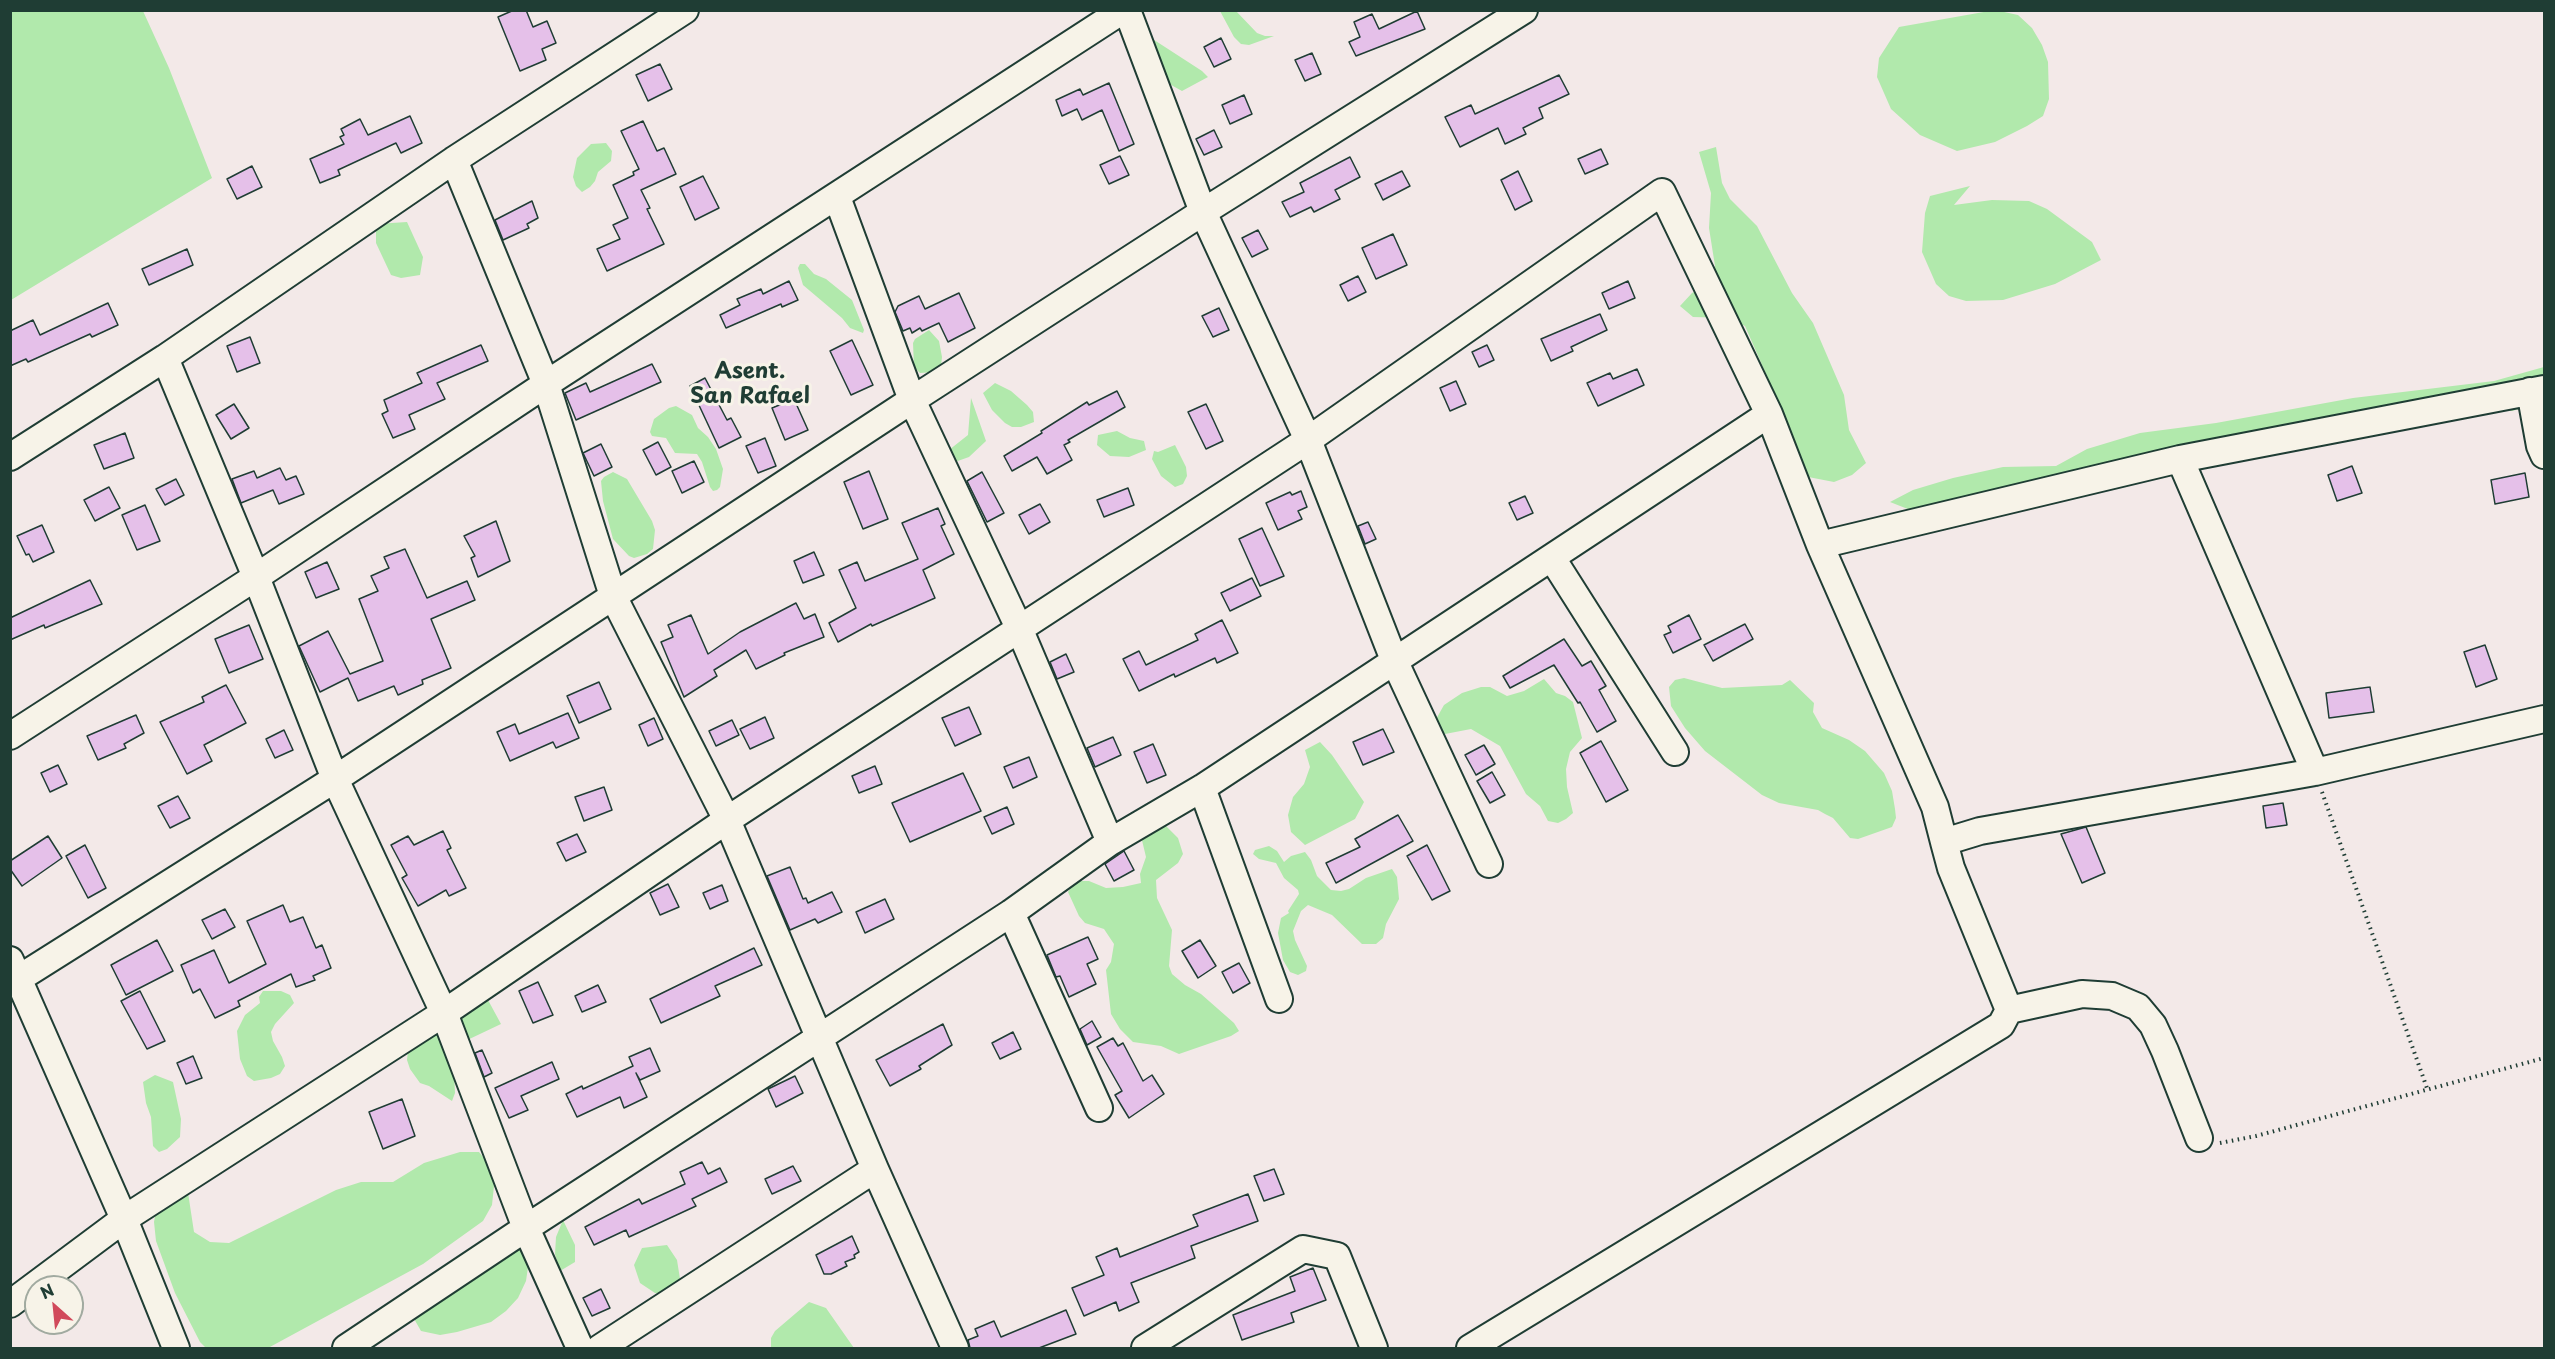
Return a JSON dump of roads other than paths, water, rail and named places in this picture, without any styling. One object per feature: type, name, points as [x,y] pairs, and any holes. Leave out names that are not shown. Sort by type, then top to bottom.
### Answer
[{"type":"street","points":[[10,457],[165,358],[454,160],[685,10]]},
{"type":"street","points":[[10,736],[256,577],[546,384],[1125,10],[1203,212],[1308,440],[1394,660],[1488,864]]},
{"type":"street","points":[[176,1348],[124,1219],[13,974],[335,779],[912,400],[1203,212],[1524,10]]},
{"type":"street","points":[[454,160],[546,384],[613,596],[728,820],[875,1169],[954,1348]]},
{"type":"street","points":[[10,1304],[124,1219],[444,1012],[728,820],[1308,440],[1662,192],[1769,414],[1820,545],[1935,807],[1952,868],[2009,1010]]},
{"type":"street","points":[[837,196],[912,400],[1019,628],[1110,842]]},
{"type":"street","points":[[165,358],[256,577],[335,779],[444,1012],[526,1228],[580,1348]]},
{"type":"street","points":[[1820,545],[2180,459],[2537,390],[2540,446],[2544,455]]},
{"type":"street","points":[[346,1348],[526,1228],[1011,913],[1110,842],[1202,788],[1769,414]]},
{"type":"street","points":[[2180,459],[2315,772]]},
{"type":"street","points":[[1552,558],[1675,752]]},
{"type":"street","points":[[1944,842],[1980,831],[2315,772],[2544,719]]},
{"type":"street","points":[[1202,788],[1279,999]]},
{"type":"street","points":[[1011,913],[1099,1108]]},
{"type":"street","points":[[1470,1348],[2001,1025],[2009,1010],[2082,994],[2112,996],[2138,1007],[2153,1025],[2199,1138]]},
{"type":"street","points":[[600,1348],[875,1169]]},
{"type":"street","points":[[1145,1348],[1303,1249],[1337,1256],[1374,1348]]},
{"type":"district","name":"Asent. San Rafael","points":[[750,384]]}]
